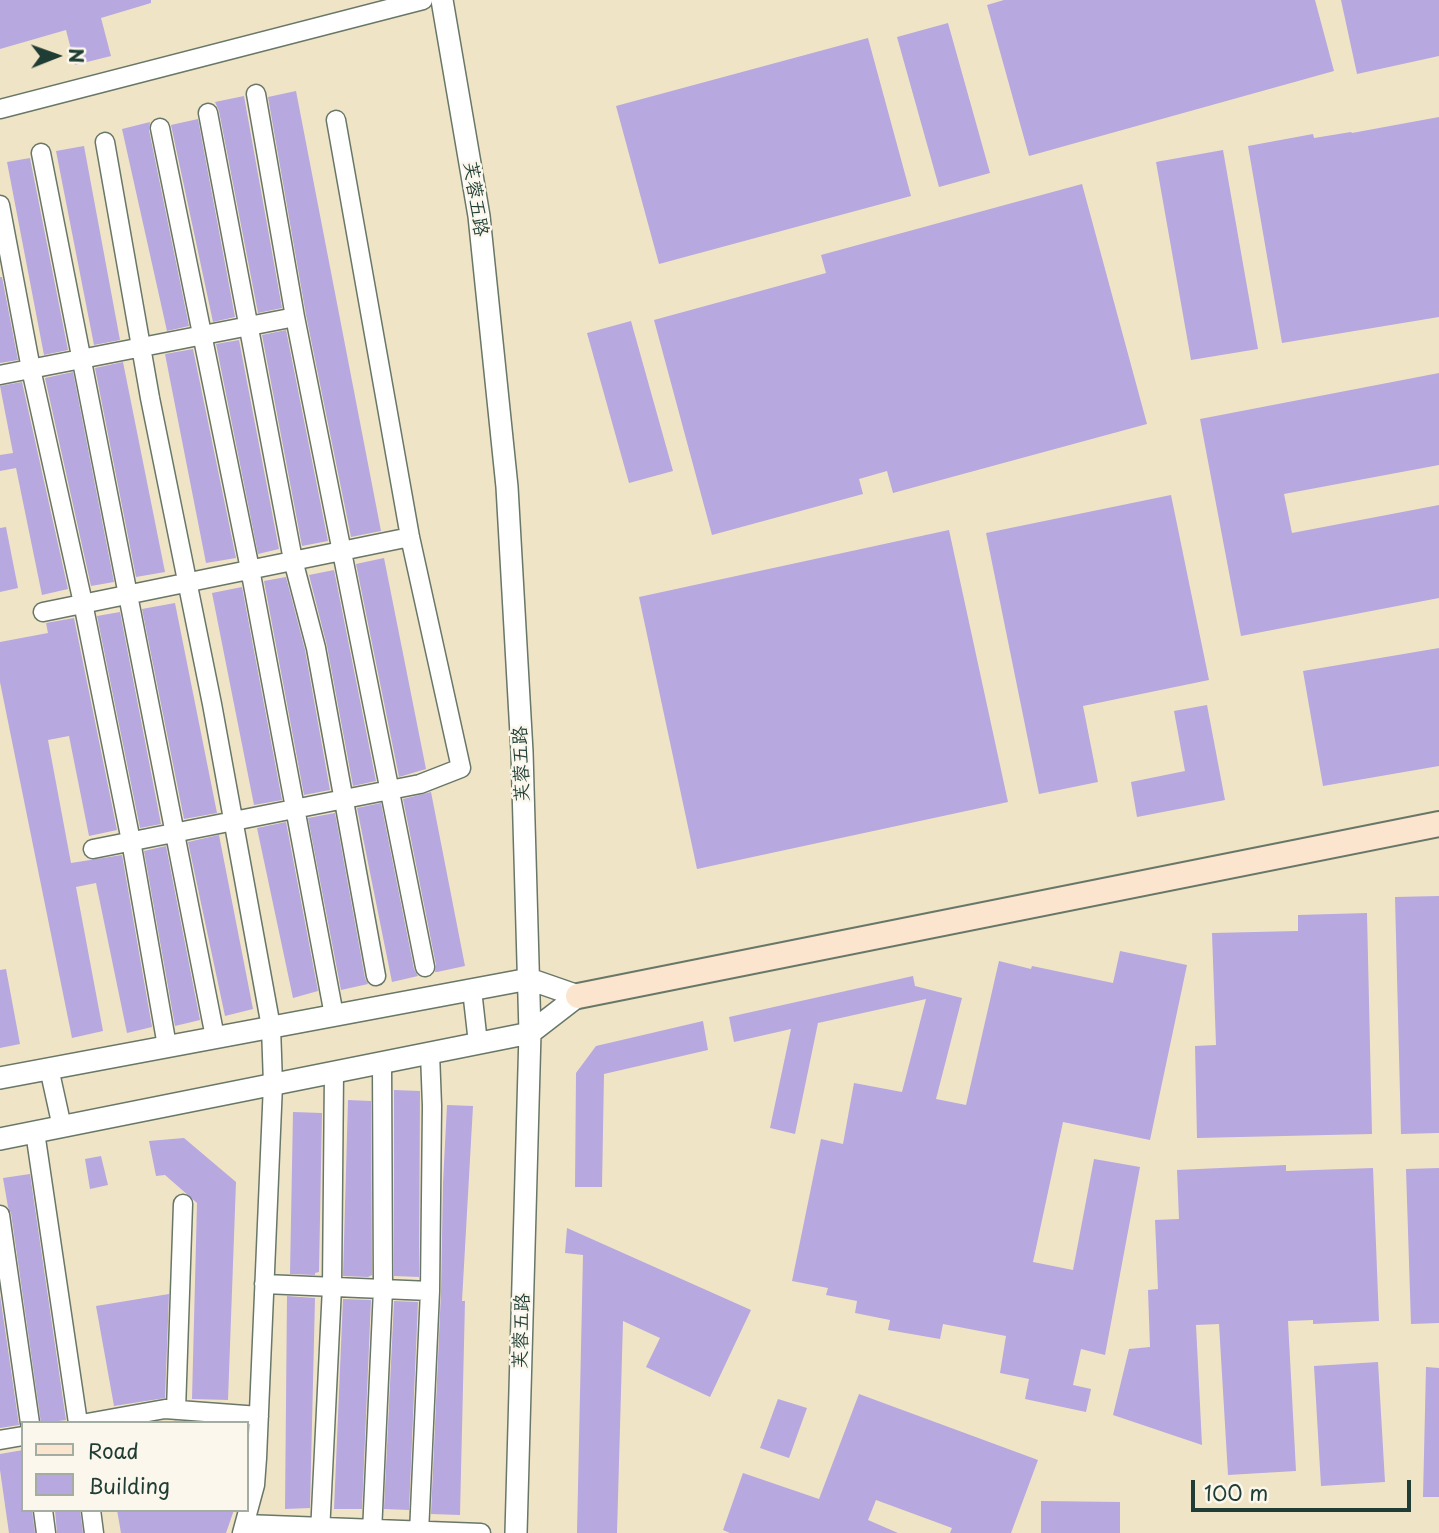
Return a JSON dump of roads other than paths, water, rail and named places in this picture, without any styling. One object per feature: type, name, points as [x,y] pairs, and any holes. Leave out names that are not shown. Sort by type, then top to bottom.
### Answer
[{"type":"main road","points":[[578,996],[1439,824]]},
{"type":"street","points":[[0,109],[423,0]]},
{"type":"street","name":"芙蓉五路","points":[[442,0],[479,216],[507,487],[522,752],[530,1032],[516,1533]]},
{"type":"street","points":[[256,94],[295,317],[425,967]]},
{"type":"street","points":[[208,113],[293,561],[316,648],[376,976]]},
{"type":"street","points":[[93,849],[420,784],[461,768],[410,537],[336,120]]},
{"type":"street","points":[[160,128],[250,569],[334,1016]]},
{"type":"street","points":[[105,142],[141,347],[271,1027],[273,1084],[259,1416],[254,1485],[248,1511]]},
{"type":"street","points":[[41,153],[215,1037]]},
{"type":"street","points":[[0,205],[31,369],[83,603],[131,841],[167,1046]]},
{"type":"street","points":[[0,375],[295,317]]},
{"type":"street","points":[[43,612],[410,537]]},
{"type":"street","points":[[0,1078],[529,979],[578,996]]},
{"type":"street","points":[[472,990],[478,1043]]},
{"type":"street","points":[[0,1139],[530,1032],[578,996]]},
{"type":"street","points":[[419,1532],[430,1291],[430,1053]]},
{"type":"street","points":[[372,1531],[383,1289],[382,1062]]},
{"type":"street","points":[[49,1068],[62,1127]]},
{"type":"street","points":[[320,1530],[332,1287],[334,1072]]},
{"type":"street","points":[[35,1132],[78,1421]]},
{"type":"street","points":[[176,1410],[183,1204]]},
{"type":"street","points":[[0,1215],[30,1421]]},
{"type":"street","points":[[264,1284],[430,1291]]},
{"type":"street","points":[[98,1421],[165,1409],[259,1416]]},
{"type":"street","points":[[0,1440],[21,1436]]},
{"type":"street","points":[[43,1512],[46,1533]]},
{"type":"street","points":[[91,1512],[94,1533]]},
{"type":"street","points":[[244,1529],[481,1533]]}]
